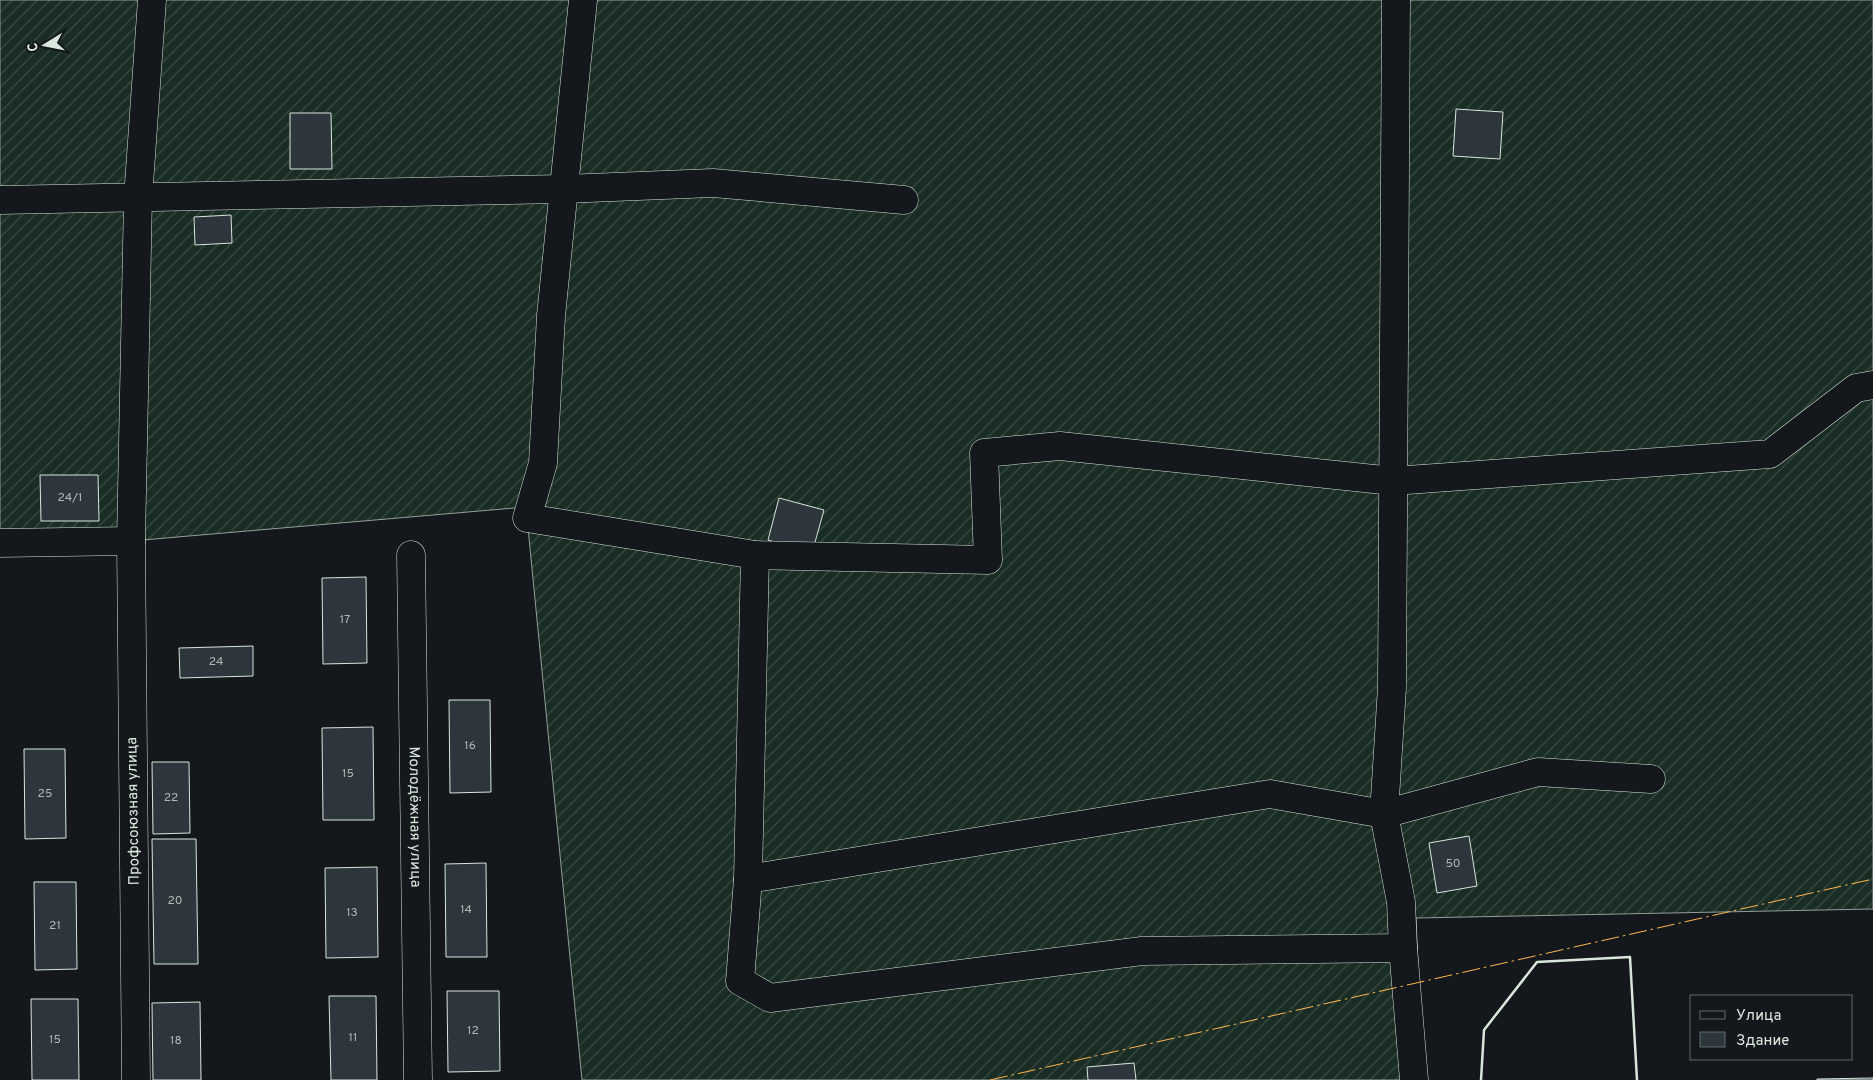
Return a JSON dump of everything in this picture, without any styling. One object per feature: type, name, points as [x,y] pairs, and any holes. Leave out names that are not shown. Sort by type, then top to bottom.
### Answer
[{"type":"street","name":"Профсоюзная улица","points":[[136,1080],[131,541],[138,198],[152,0]]},
{"type":"street","points":[[583,0],[551,316],[543,462],[527,518],[755,556],[988,560],[984,453],[1060,446],[1393,481],[1770,454],[1856,388],[1873,385]]},
{"type":"street","points":[[1396,0],[1392,687],[1384,814],[1401,902],[1414,1080]]},
{"type":"street","points":[[0,200],[564,189],[713,183],[904,200]]},
{"type":"street","points":[[0,543],[131,541]]},
{"type":"street","name":"Молодёжная улица","points":[[410,555],[418,1080]]},
{"type":"street","points":[[755,556],[748,879],[740,981],[770,998],[1142,951],[1403,948]]},
{"type":"street","points":[[748,879],[1270,794],[1384,814],[1538,772],[1650,779]]},
{"type":"green space","points":[[0,0],[1873,0],[1873,909],[1416,918],[1423,1080],[582,1080],[526,507],[131,541],[0,535]]},
{"type":"building","points":[[1456,109],[1503,112],[1500,159],[1453,156]]},
{"type":"building","points":[[290,113],[331,113],[332,169],[290,169]]},
{"type":"building","points":[[231,215],[232,243],[195,245],[194,217]]},
{"type":"building","points":[[40,475],[98,475],[99,521],[41,521]]},
{"type":"building","points":[[779,498],[824,510],[812,553],[768,540]]},
{"type":"building","points":[[366,577],[367,663],[323,664],[322,578]]},
{"type":"building","points":[[253,646],[253,676],[180,678],[179,648]]},
{"type":"building","points":[[449,700],[490,700],[491,792],[450,793]]},
{"type":"building","points":[[373,727],[374,820],[323,820],[322,728]]},
{"type":"building","points":[[24,749],[65,749],[66,838],[25,839]]},
{"type":"building","points":[[152,762],[189,762],[190,833],[153,834]]},
{"type":"building","points":[[1469,836],[1477,886],[1437,893],[1429,843]]},
{"type":"building","points":[[152,839],[196,839],[198,964],[154,964]]},
{"type":"building","points":[[486,863],[487,957],[446,957],[445,864]]},
{"type":"building","points":[[377,867],[378,957],[326,958],[325,868]]},
{"type":"building","points":[[34,882],[76,882],[77,969],[35,970]]},
{"type":"building","points":[[447,991],[499,991],[500,1071],[448,1072]]},
{"type":"building","points":[[329,996],[376,996],[377,1080],[331,1080]]},
{"type":"building","points":[[31,999],[78,999],[79,1080],[32,1080]]},
{"type":"building","points":[[200,1002],[201,1080],[153,1080],[152,1003]]},
{"type":"building","points":[[1134,1063],[1136,1080],[1088,1080],[1087,1067]]},
{"type":"building","points":[[1873,1078],[1873,1080],[1817,1080],[1817,1079]]},
{"type":"wall","points":[[1481,1080],[1484,1030],[1537,962],[1630,957],[1637,1080]]},
{"type":"power","points":[[990,1080],[1873,879]]}]
